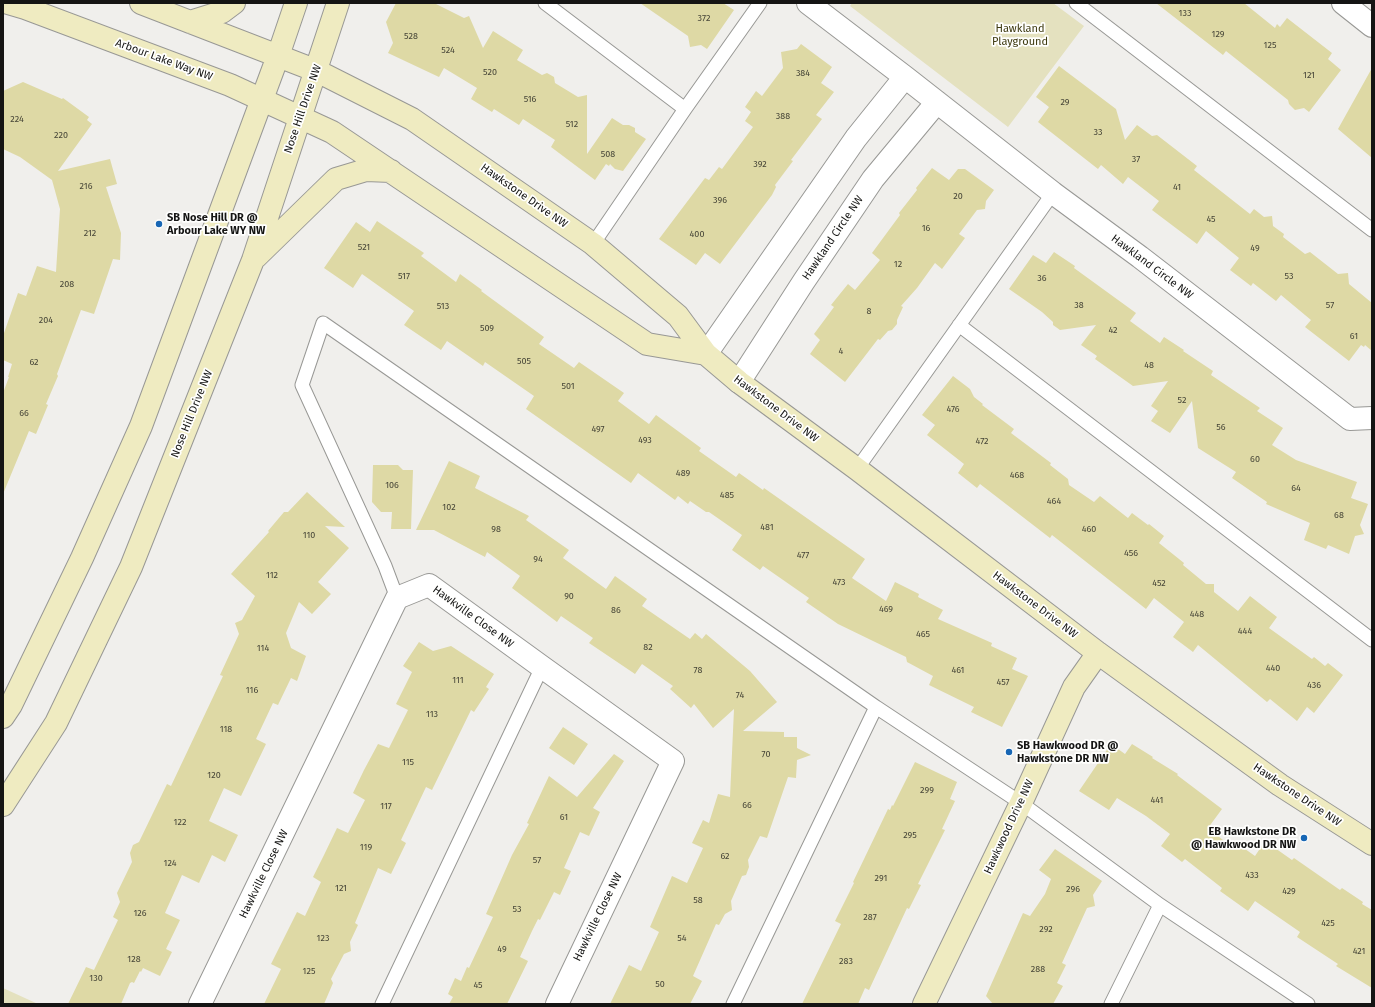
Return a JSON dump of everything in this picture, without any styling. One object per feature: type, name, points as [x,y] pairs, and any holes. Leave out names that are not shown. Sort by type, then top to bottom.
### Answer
[{"type":"street","points":[[141,3],[317,71]]},
{"type":"street","points":[[190,22],[222,12],[234,3]]},
{"type":"street","points":[[3,717],[11,705],[82,558],[141,426],[278,56],[296,3]]},
{"type":"street","name":"Nose Hill Drive NW","points":[[3,805],[56,723],[131,566],[253,260],[317,71],[338,3]]},
{"type":"street","name":"Hawkland Circle NW","points":[[808,3],[1053,193],[1140,257],[1350,419],[1372,418]]},
{"type":"street","points":[[1342,3],[1372,26]]},
{"type":"street","name":"Arbour Lake Way NW","points":[[20,5],[230,85],[301,116]]},
{"type":"street","name":"Hawkstone Drive NW","points":[[317,71],[412,119],[593,244],[678,316],[706,354],[739,382],[1098,653],[1280,785],[1372,844]]},
{"type":"street","points":[[301,116],[332,132],[647,344],[706,354],[856,138],[905,77]]},
{"type":"street","name":"Hawkland Circle NW","points":[[739,382],[804,281],[873,179],[937,102]]},
{"type":"street","points":[[253,260],[336,179],[366,170],[391,171]]},
{"type":"street","name":"Hawkville Close NW","points":[[200,1004],[397,598],[429,585],[674,761],[557,1004]]},
{"type":"street","name":"Hawkwood Drive NW","points":[[924,1004],[1021,802],[1074,686],[1098,653]]},
{"type":"lane","points":[[545,3],[685,109]]},
{"type":"lane","points":[[593,244],[685,109],[760,3]]},
{"type":"lane","points":[[1076,3],[1372,230]]},
{"type":"lane","points":[[856,469],[1053,193]]},
{"type":"lane","points":[[397,598],[385,566],[302,385],[323,323],[876,707],[1021,802],[1160,905],[1308,1004]]},
{"type":"lane","points":[[959,325],[1372,640]]},
{"type":"lane","points":[[382,1004],[542,667]]},
{"type":"lane","points":[[733,1004],[876,707]]},
{"type":"lane","points":[[1111,1004],[1160,905]]},
{"type":"green space","name":"Hawkland Playground","points":[[852,3],[1053,3],[1084,26],[1008,127],[850,6]]},
{"type":"green space","points":[[3,988],[38,1004],[3,1004]]},
{"type":"building","points":[[396,3],[434,3],[464,18],[469,16],[483,48],[493,31],[523,50],[517,60],[542,75],[547,73],[554,77],[555,83],[578,97],[587,95],[587,154],[612,118],[623,125],[629,125],[635,128],[635,132],[646,139],[623,171],[615,169],[610,164],[609,166],[606,164],[595,180],[551,147],[555,140],[523,119],[519,125],[494,109],[492,112],[471,99],[477,88],[444,68],[439,77],[388,53],[393,43],[386,22]]},
{"type":"building","points":[[640,3],[723,3],[734,10],[707,49],[701,45],[690,47],[688,36]]},
{"type":"building","points":[[1156,3],[1244,3],[1275,28],[1277,24],[1280,27],[1287,18],[1332,53],[1328,59],[1341,70],[1309,112],[1304,108],[1295,110],[1289,104],[1288,100],[1226,51],[1223,55]]},
{"type":"building","points":[[801,44],[832,67],[821,83],[834,92],[816,115],[822,119],[791,160],[793,161],[775,185],[776,187],[772,195],[720,264],[705,253],[696,265],[659,239],[705,178],[709,180],[719,167],[722,169],[753,127],[745,121],[751,112],[745,107],[756,91],[762,96],[783,68],[781,52],[797,49]]},
{"type":"building","points":[[1059,66],[1116,109],[1125,140],[1137,125],[1152,136],[1157,135],[1197,166],[1194,170],[1250,214],[1254,209],[1264,217],[1272,216],[1273,226],[1284,234],[1283,237],[1305,254],[1310,252],[1338,274],[1348,273],[1349,284],[1372,303],[1372,351],[1365,345],[1364,347],[1361,345],[1349,361],[1305,327],[1311,320],[1281,295],[1276,301],[1253,283],[1251,286],[1230,270],[1239,258],[1206,231],[1197,244],[1152,210],[1159,201],[1128,177],[1123,184],[1101,165],[1098,169],[1038,122],[1049,107],[1036,97]]},
{"type":"building","points":[[1372,68],[1372,158],[1338,129]]},
{"type":"building","points":[[23,82],[62,99],[63,98],[89,117],[87,120],[92,124],[58,171],[110,159],[117,184],[106,187],[121,233],[120,260],[113,259],[94,314],[81,310],[57,374],[58,376],[46,404],[48,405],[36,434],[29,431],[3,494],[3,393],[12,364],[3,360],[3,336],[18,293],[26,296],[37,266],[56,272],[60,209],[52,180],[20,157],[3,149],[3,91]]},
{"type":"building","points":[[932,168],[949,180],[958,169],[965,169],[994,190],[986,201],[985,209],[977,210],[959,234],[965,238],[942,269],[935,263],[917,288],[901,306],[903,307],[897,320],[897,324],[880,340],[878,339],[845,382],[810,354],[820,340],[814,334],[834,307],[831,305],[848,284],[855,290],[880,260],[872,253],[900,215],[899,213],[917,190],[916,188]]},
{"type":"building","points":[[377,221],[424,253],[421,256],[456,282],[460,274],[544,337],[539,344],[574,368],[579,362],[624,393],[618,401],[649,424],[656,415],[701,448],[699,451],[736,477],[739,473],[763,490],[764,488],[865,559],[852,578],[886,601],[895,582],[919,594],[918,597],[943,610],[938,619],[992,643],[991,646],[1017,658],[1012,669],[1028,676],[1002,727],[971,712],[974,707],[929,685],[933,676],[907,662],[906,657],[838,624],[806,602],[809,598],[763,566],[760,570],[732,550],[742,535],[709,512],[706,512],[690,501],[688,504],[678,496],[675,500],[638,473],[631,483],[526,409],[534,396],[485,362],[483,366],[447,341],[441,350],[404,325],[414,311],[362,274],[353,288],[324,268],[356,222],[370,232]]},
{"type":"building","points":[[1054,252],[1075,266],[1074,268],[1136,313],[1130,321],[1160,343],[1164,337],[1184,350],[1183,351],[1213,371],[1211,375],[1260,408],[1257,411],[1283,428],[1272,445],[1296,460],[1357,482],[1351,498],[1368,504],[1360,525],[1364,534],[1355,536],[1349,554],[1328,545],[1326,549],[1304,540],[1310,523],[1266,504],[1267,502],[1232,478],[1236,472],[1198,448],[1192,401],[1170,433],[1151,421],[1158,411],[1151,406],[1168,381],[1133,386],[1095,359],[1097,356],[1081,345],[1096,325],[1060,330],[1053,325],[1053,322],[1042,312],[1009,289],[1033,255],[1046,263]]},
{"type":"building","points":[[953,376],[970,389],[974,397],[983,404],[982,405],[1014,429],[1011,433],[1051,463],[1050,465],[1068,479],[1069,485],[1094,502],[1100,496],[1128,518],[1132,513],[1148,525],[1149,524],[1164,536],[1159,543],[1184,563],[1183,565],[1206,584],[1214,584],[1214,592],[1238,611],[1250,596],[1277,617],[1269,628],[1312,659],[1314,657],[1325,666],[1328,663],[1343,675],[1314,713],[1307,707],[1297,721],[1270,699],[1267,702],[1198,645],[1193,652],[1173,637],[1184,622],[1154,598],[1146,609],[1052,535],[1050,538],[980,484],[977,488],[958,473],[964,464],[927,435],[935,425],[922,415]]},
{"type":"building","points":[[449,461],[480,476],[475,488],[529,516],[526,520],[569,550],[563,558],[606,589],[615,576],[647,599],[642,606],[690,639],[695,633],[702,639],[706,634],[750,671],[777,702],[743,731],[784,732],[784,737],[797,737],[797,748],[811,755],[797,760],[796,778],[788,777],[767,838],[760,836],[748,860],[749,867],[746,875],[742,876],[731,901],[732,910],[725,914],[719,925],[716,924],[693,976],[702,981],[690,1004],[610,1004],[629,965],[641,971],[659,932],[650,927],[672,876],[687,883],[703,848],[692,843],[703,820],[709,823],[718,794],[730,797],[734,709],[713,728],[694,704],[691,708],[670,689],[673,686],[642,664],[635,674],[589,643],[593,638],[561,616],[557,622],[512,588],[520,576],[487,552],[485,557],[434,530],[416,530]]},
{"type":"building","points":[[373,465],[398,465],[403,470],[413,470],[411,529],[391,529],[392,512],[381,512],[372,502]]},
{"type":"building","points":[[307,492],[345,527],[325,526],[349,548],[318,582],[331,594],[312,614],[299,602],[286,633],[291,648],[306,656],[297,681],[291,678],[278,705],[273,703],[256,739],[266,744],[241,796],[224,788],[209,821],[238,835],[225,862],[212,855],[199,883],[182,875],[165,913],[180,920],[166,949],[172,952],[160,976],[143,968],[134,983],[130,983],[121,1004],[68,1004],[86,967],[94,970],[118,920],[113,917],[120,902],[117,893],[132,862],[130,853],[133,845],[139,842],[167,784],[171,786],[223,676],[220,675],[239,634],[235,623],[242,620],[255,596],[231,574],[269,532],[268,531],[284,512],[288,512]]},
{"type":"building","points":[[419,642],[433,651],[451,646],[494,674],[486,687],[489,689],[474,712],[471,710],[432,790],[426,787],[401,840],[406,843],[391,874],[378,868],[355,923],[358,925],[350,942],[351,951],[344,954],[331,979],[333,983],[324,1004],[264,1004],[281,969],[271,964],[297,912],[305,916],[321,882],[313,877],[337,828],[348,833],[365,800],[353,793],[364,770],[378,744],[389,748],[408,710],[396,704],[412,672],[403,666]]},
{"type":"building","points":[[563,727],[588,744],[574,765],[549,748]]},
{"type":"building","points":[[1111,744],[1125,754],[1132,744],[1178,774],[1177,775],[1222,809],[1208,828],[1228,844],[1238,844],[1255,856],[1265,841],[1292,860],[1294,858],[1340,890],[1342,888],[1372,910],[1372,988],[1336,966],[1338,964],[1297,937],[1300,932],[1255,901],[1248,911],[1220,891],[1222,888],[1185,859],[1182,862],[1161,846],[1170,834],[1146,816],[1117,798],[1109,810],[1079,791]]},
{"type":"building","points":[[614,754],[624,761],[593,808],[600,812],[589,836],[580,832],[564,868],[571,871],[560,895],[554,892],[540,920],[538,919],[532,931],[520,957],[528,961],[507,1004],[449,1004],[453,997],[448,994],[455,978],[461,981],[467,967],[469,968],[493,917],[486,914],[512,855],[529,824],[527,823],[549,776],[577,797]]},
{"type":"building","points":[[915,762],[957,782],[950,799],[955,801],[942,829],[945,830],[918,884],[921,885],[909,909],[907,908],[869,990],[865,988],[858,1004],[802,1004],[841,924],[835,921],[854,883],[853,882],[888,809],[890,810],[892,805],[893,806]]},
{"type":"building","points":[[1055,849],[1102,881],[1093,895],[1095,906],[1087,908],[1062,963],[1066,965],[1057,983],[1063,986],[1053,1004],[993,1004],[986,996],[1023,913],[1030,916],[1045,894],[1051,879],[1039,870]]},
{"type":"place","name":"SB Nose Hill DR @ Arbour Lake WY NW","points":[[159,224]]},
{"type":"place","name":"SB Hawkwood DR @ Hawkstone DR NW","points":[[1009,752]]},
{"type":"place","name":"EB Hawkstone DR @ Hawkwood DR NW","points":[[1304,838]]}]
